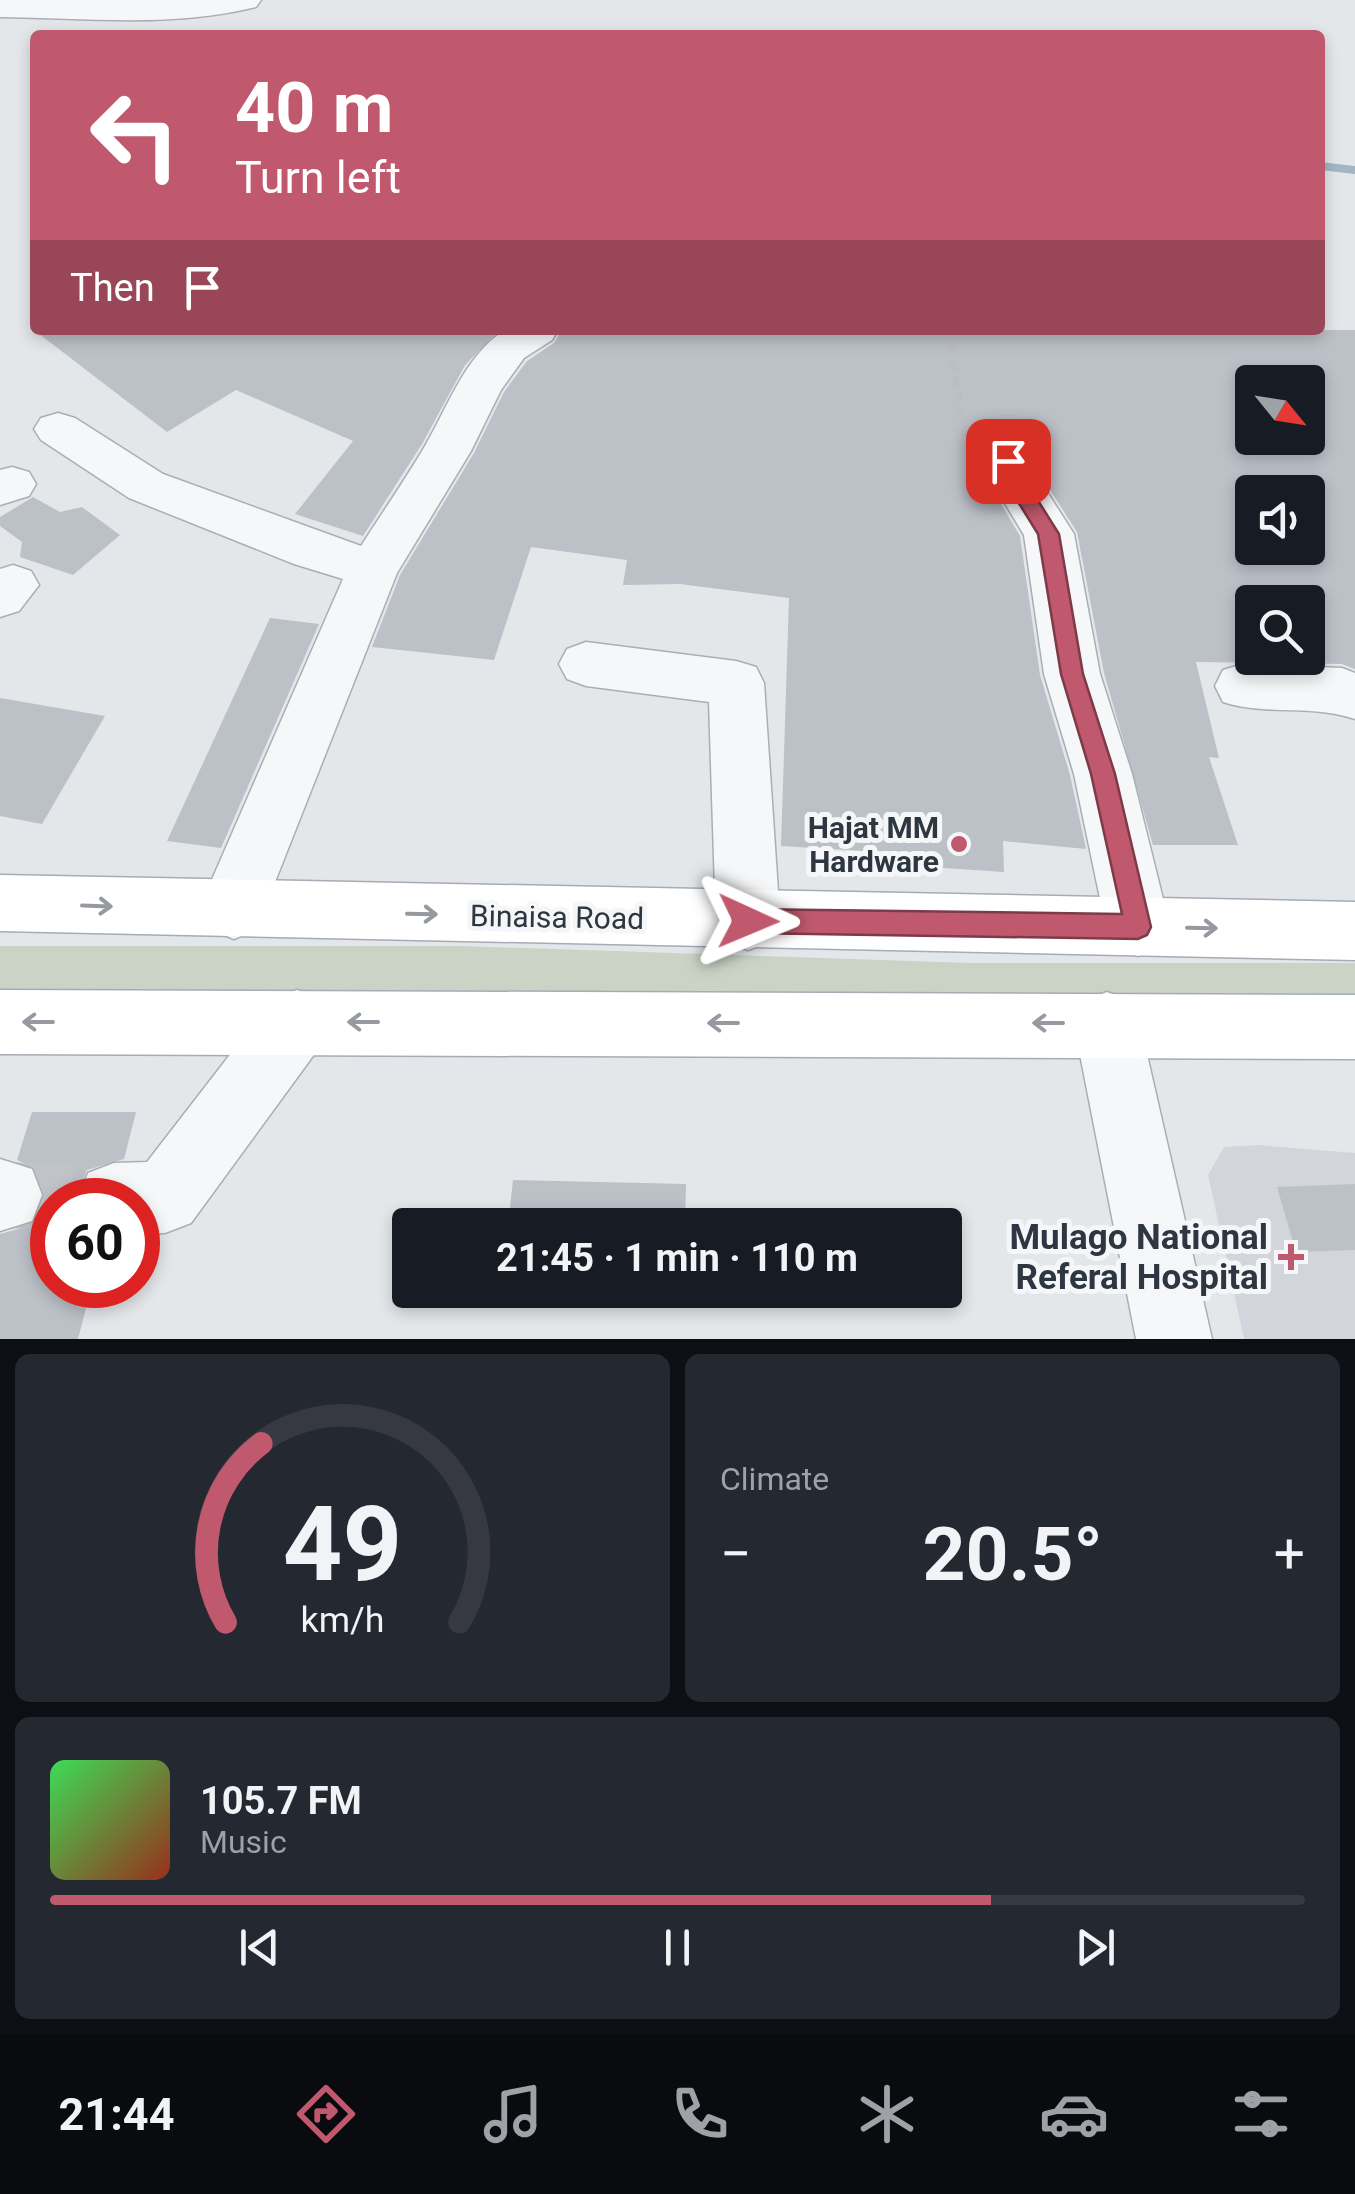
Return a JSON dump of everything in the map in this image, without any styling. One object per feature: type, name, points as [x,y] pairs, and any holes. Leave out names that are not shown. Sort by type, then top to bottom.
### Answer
[{"type":"main road","name":"Binaisa Road","points":[[0,904],[1355,931]]},
{"type":"main road","points":[[0,1022],[1355,1027]]},
{"type":"street","points":[[0,6],[179,10],[244,0]]},
{"type":"street","points":[[234,910],[248,866],[373,569],[447,451],[480,386],[508,348],[528,335]]},
{"type":"street","points":[[58,428],[146,486],[312,551],[373,569]]},
{"type":"street","points":[[1001,442],[1012,476],[1048,534],[1072,674],[1103,774],[1138,927]]},
{"type":"street","points":[[586,664],[736,683],[748,921]]},
{"type":"street","points":[[1243,686],[1342,690],[1355,696]]},
{"type":"street","points":[[160,1197],[164,1197],[297,1022]]},
{"type":"street","points":[[1107,1024],[1174,1339]]},
{"type":"path","points":[[950,335],[963,430],[978,439],[1001,442]]},
{"type":"shaded area","points":[[0,946],[461,946],[970,963],[1355,963],[1355,1001],[0,993]]},
{"type":"shaded area","name":"Mulago National Referal Hospital","points":[[1259,1145],[1355,1153],[1355,1339],[1244,1339],[1208,1175],[1224,1147]]},
{"type":"building","points":[[1325,330],[1355,330],[1355,669],[1325,664],[1325,585],[1235,585],[1235,663],[1196,662],[1219,758],[1209,757],[1238,845],[1153,845],[1104,673],[1077,532],[1038,471],[1022,428],[1002,421],[983,425],[973,442],[985,477],[1020,536],[1040,675],[1070,775],[1086,849],[1003,841],[1004,872],[929,867],[929,855],[781,846],[789,598],[680,584],[623,585],[627,560],[531,547],[494,660],[372,647],[400,575],[474,453],[504,392],[527,361],[554,343],[559,335],[1325,335]]},
{"type":"building","points":[[41,335],[494,335],[465,365],[422,444],[363,536],[295,514],[353,441],[236,390],[167,432]]},
{"type":"building","points":[[33,497],[60,512],[82,507],[120,535],[73,575],[20,557],[22,542],[0,526],[0,517]]},
{"type":"building","points":[[270,618],[319,624],[221,848],[167,841]]},
{"type":"building","points":[[0,698],[105,716],[42,824],[0,816]]},
{"type":"building","points":[[32,1112],[136,1112],[124,1159],[87,1170],[84,1178],[40,1178],[36,1168],[17,1160]]},
{"type":"building","points":[[513,1180],[686,1184],[685,1208],[510,1208]]},
{"type":"building","points":[[1355,1184],[1355,1250],[1296,1252],[1277,1187]]},
{"type":"building","points":[[30,1226],[30,1308],[86,1308],[78,1339],[0,1339],[0,1234]]},
{"type":"waterway","points":[[1325,167],[1355,170]]},
{"type":"tunnel","points":[[6,1195],[30,1196]]},
{"type":"place","name":"Hajat MM Hardware","points":[[959,844]]},
{"type":"place","name":"Mulago National Referal Hospital","points":[[1291,1257]]},
{"type":"route","points":[[748,921],[1138,927],[1103,774],[1072,674],[1048,534],[1012,476],[1008,461]]}]
